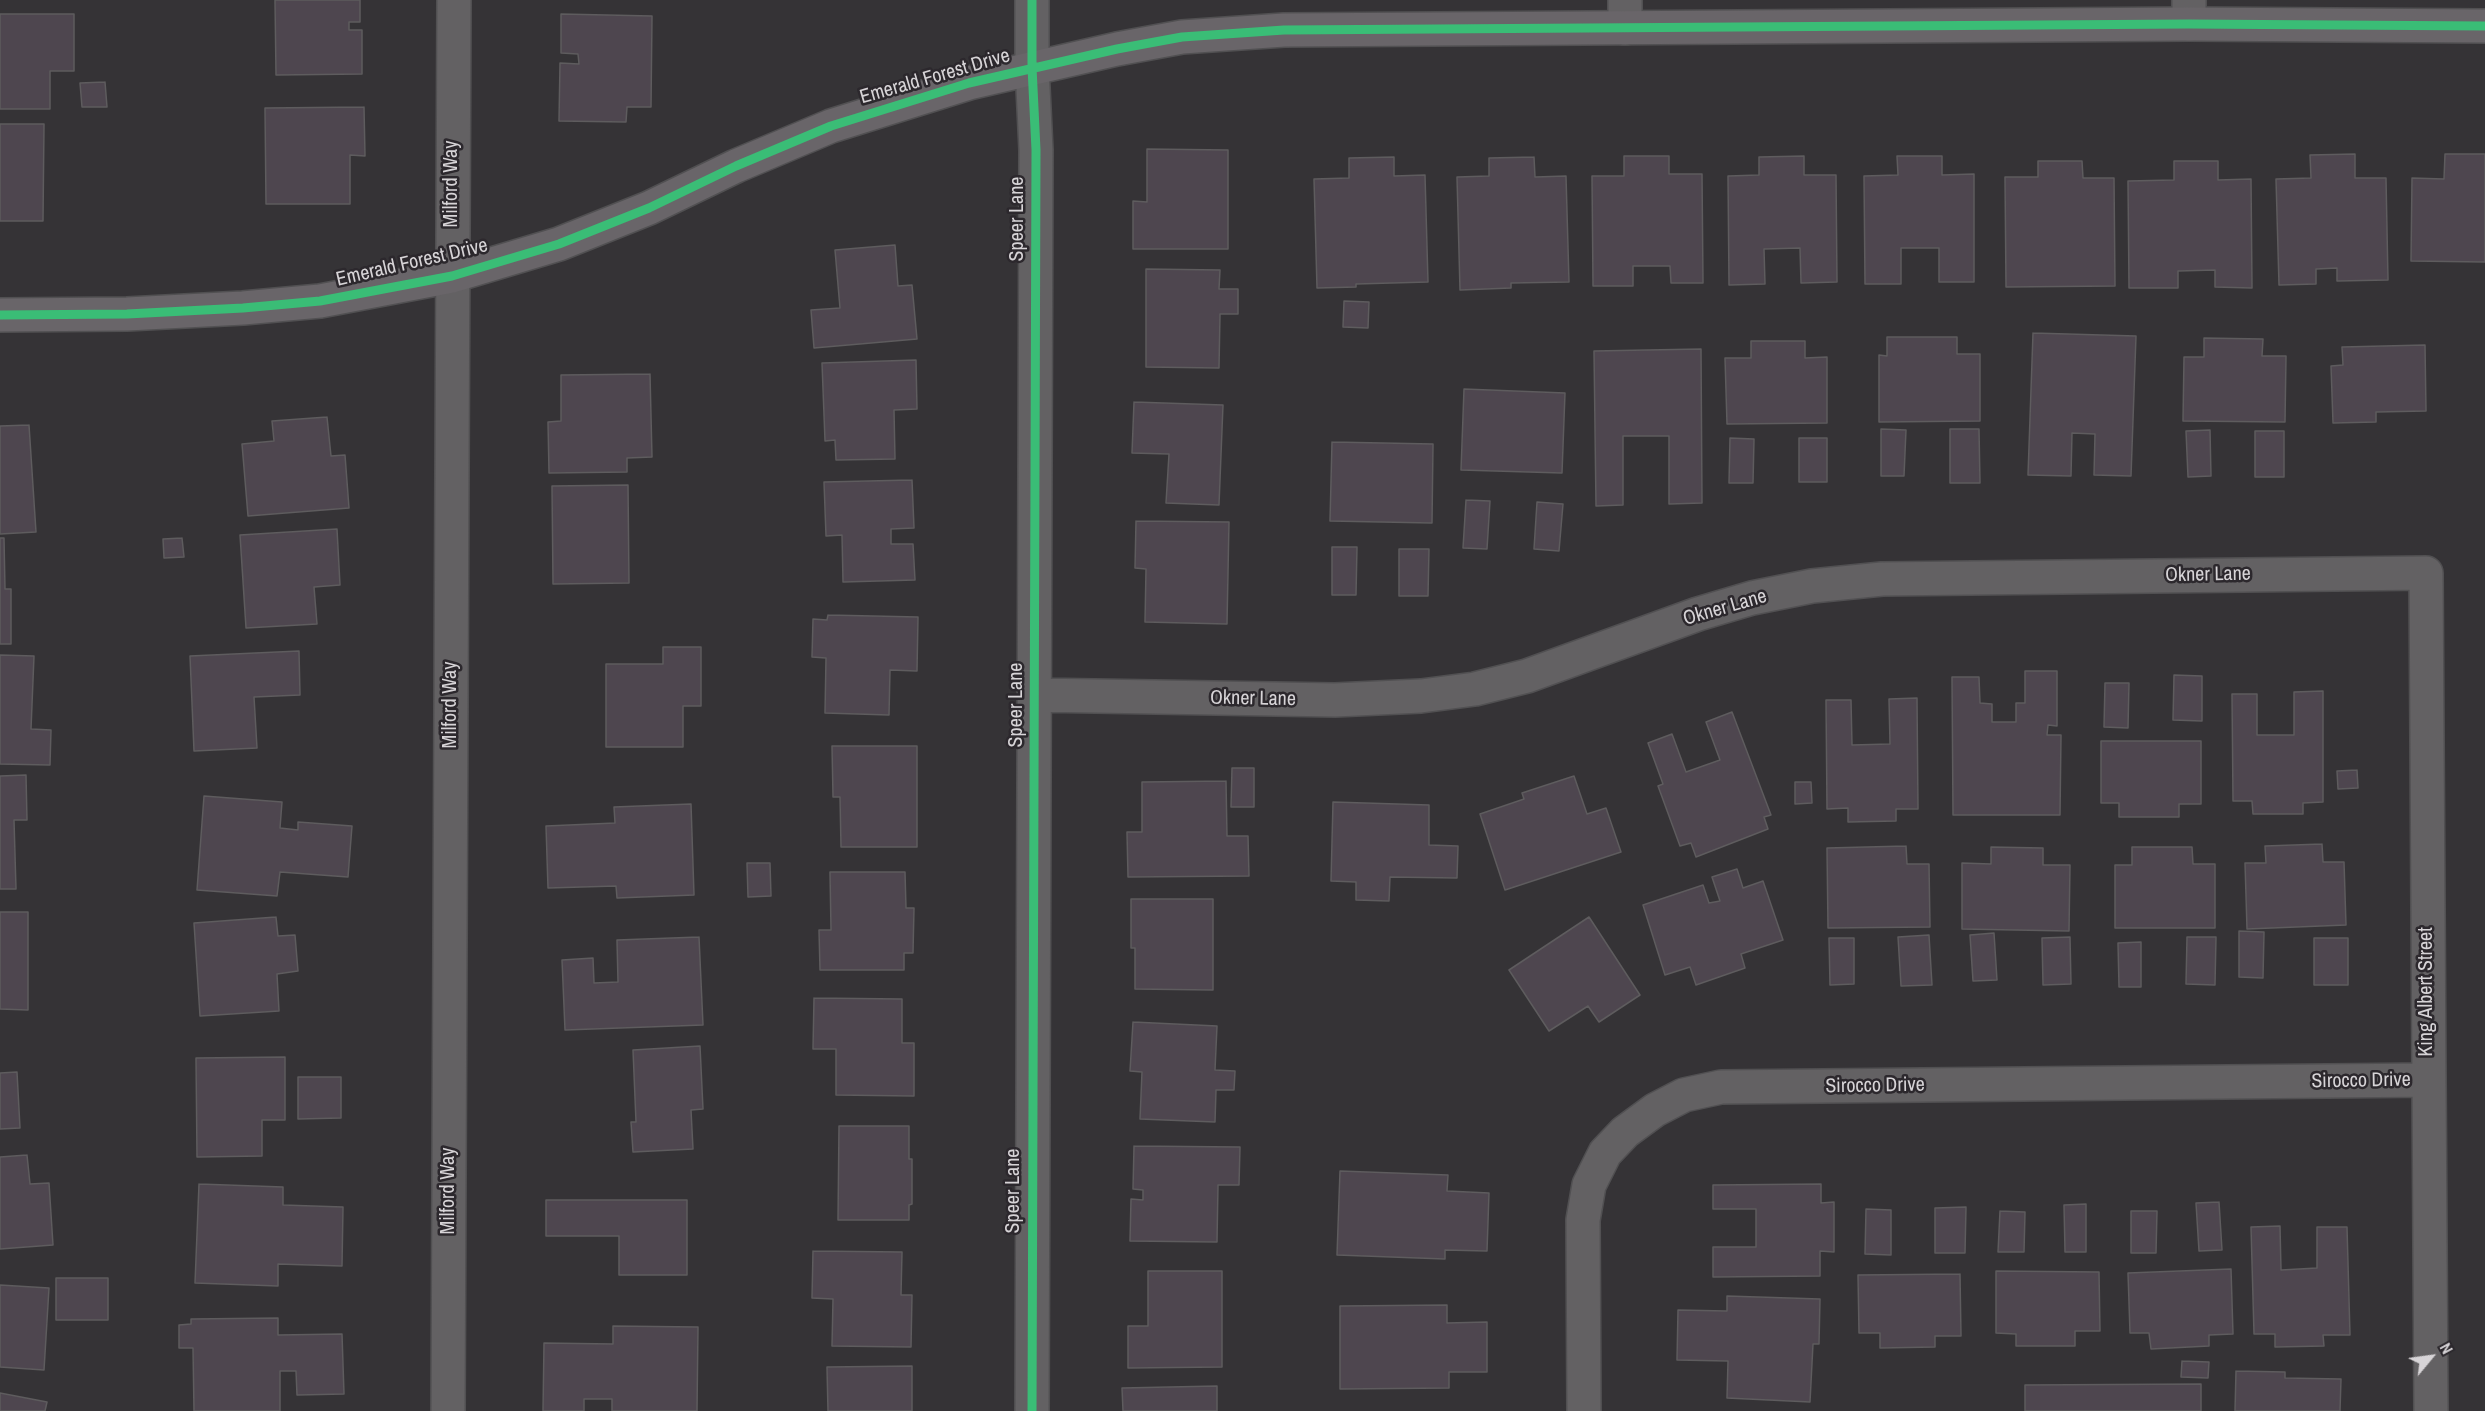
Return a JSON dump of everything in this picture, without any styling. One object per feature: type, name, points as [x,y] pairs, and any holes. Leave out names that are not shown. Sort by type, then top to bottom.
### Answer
[{"type":"street","name":"Milford Way","points":[[448,1411],[454,0]]},
{"type":"street","name":"Speer Lane","points":[[1032,0],[1036,150],[1032,1411]]},
{"type":"street","name":"Emerald Forest Drive","points":[[0,315],[127,314],[243,309],[320,301],[452,276],[559,244],[649,208],[736,166],[831,126],[969,83],[1032,67],[1182,37],[1625,14],[2189,12],[2485,26]]},
{"type":"street","name":"Okner Lane","points":[[1035,695],[1335,700],[1421,696],[1475,689],[1527,676],[1698,614],[1752,598],[1812,586],[1882,579],[2426,573]]},
{"type":"street","name":"King Albert Street","points":[[2426,573],[2431,1411]]},
{"type":"street","name":"Sirocco Drive","points":[[1584,1411],[1582,1220],[1589,1185],[1605,1153],[1625,1132],[1654,1110],[1683,1095],[1721,1087],[2428,1080]]},
{"type":"building","points":[[275,0],[360,0],[360,22],[349,22],[349,30],[362,30],[362,74],[276,75]]},
{"type":"building","points":[[0,14],[74,14],[74,71],[50,71],[50,109],[0,109]]},
{"type":"building","points":[[561,14],[652,16],[651,107],[627,107],[626,122],[559,121],[560,63],[579,64],[578,54],[561,53]]},
{"type":"building","points":[[105,82],[107,107],[82,107],[80,83]]},
{"type":"building","points":[[364,107],[365,156],[350,155],[350,204],[266,204],[265,108]]},
{"type":"building","points":[[0,124],[44,124],[43,221],[0,221]]},
{"type":"building","points":[[1147,149],[1228,150],[1228,249],[1133,249],[1133,201],[1147,202]]},
{"type":"building","points":[[2355,154],[2355,178],[2386,178],[2388,280],[2337,281],[2337,268],[2316,269],[2316,284],[2279,285],[2276,179],[2311,178],[2310,155]]},
{"type":"building","points":[[2445,154],[2485,154],[2485,262],[2411,261],[2412,178],[2444,179]]},
{"type":"building","points":[[1624,156],[1669,156],[1669,174],[1702,174],[1703,283],[1671,283],[1670,266],[1633,266],[1633,286],[1593,286],[1592,176],[1624,176]]},
{"type":"building","points":[[1804,156],[1804,175],[1836,175],[1837,282],[1801,283],[1800,248],[1764,249],[1765,284],[1729,285],[1728,176],[1759,175],[1759,157]]},
{"type":"building","points":[[1897,156],[1942,156],[1942,175],[1974,174],[1974,282],[1939,282],[1939,248],[1901,248],[1901,284],[1865,284],[1864,176],[1898,175]]},
{"type":"building","points":[[1394,157],[1394,176],[1425,175],[1428,282],[1356,284],[1356,287],[1317,288],[1314,179],[1349,178],[1349,158]]},
{"type":"building","points":[[1534,157],[1535,177],[1566,176],[1569,282],[1511,283],[1511,288],[1460,290],[1457,177],[1489,176],[1489,158]]},
{"type":"building","points":[[2038,161],[2082,161],[2083,178],[2114,178],[2115,286],[2006,287],[2005,177],[2038,177]]},
{"type":"building","points":[[2174,161],[2218,161],[2218,180],[2251,179],[2252,288],[2215,287],[2215,270],[2178,271],[2178,288],[2129,288],[2128,181],[2174,180]]},
{"type":"building","points":[[895,245],[898,286],[912,285],[917,339],[814,348],[811,310],[840,308],[835,250]]},
{"type":"building","points":[[1146,269],[1220,270],[1219,289],[1238,289],[1238,314],[1220,314],[1219,368],[1146,367]]},
{"type":"building","points":[[1344,301],[1369,302],[1368,328],[1343,327]]},
{"type":"building","points":[[2033,333],[2136,336],[2131,476],[2094,475],[2095,434],[2072,433],[2071,476],[2028,475]]},
{"type":"building","points":[[1887,337],[1957,337],[1957,354],[1980,354],[1980,421],[1879,422],[1879,355],[1887,356]]},
{"type":"building","points":[[2204,338],[2263,339],[2262,356],[2286,356],[2285,422],[2183,421],[2184,357],[2204,357]]},
{"type":"building","points":[[1751,341],[1805,341],[1805,358],[1827,357],[1827,423],[1727,424],[1725,358],[1751,358]]},
{"type":"building","points":[[2425,345],[2426,411],[2376,412],[2376,422],[2333,423],[2331,366],[2343,365],[2342,347]]},
{"type":"building","points":[[1701,349],[1702,503],[1669,504],[1669,436],[1623,436],[1623,505],[1596,506],[1594,351]]},
{"type":"building","points":[[916,360],[917,409],[894,410],[895,459],[836,460],[835,440],[825,441],[822,363]]},
{"type":"building","points":[[650,374],[652,457],[627,458],[627,472],[549,473],[548,422],[561,421],[561,375]]},
{"type":"building","points":[[1464,389],[1565,393],[1562,473],[1461,470]]},
{"type":"building","points":[[1134,402],[1223,405],[1219,505],[1166,503],[1169,454],[1132,453]]},
{"type":"building","points":[[327,417],[331,456],[345,455],[349,508],[248,516],[242,444],[274,441],[272,421]]},
{"type":"building","points":[[29,425],[36,532],[0,534],[0,426]]},
{"type":"building","points":[[1881,429],[1906,430],[1904,476],[1881,476]]},
{"type":"building","points":[[1950,429],[1979,429],[1980,483],[1950,483]]},
{"type":"building","points":[[2210,430],[2211,476],[2188,477],[2186,431]]},
{"type":"building","points":[[2255,431],[2284,431],[2284,477],[2255,477]]},
{"type":"building","points":[[1730,438],[1754,439],[1753,483],[1729,483]]},
{"type":"building","points":[[1799,438],[1827,438],[1827,482],[1799,482]]},
{"type":"building","points":[[1332,442],[1433,444],[1432,523],[1330,521]]},
{"type":"building","points":[[912,480],[914,528],[891,529],[891,544],[913,544],[915,580],[843,582],[842,535],[826,536],[824,482]]},
{"type":"building","points":[[628,485],[629,583],[553,584],[552,486]]},
{"type":"building","points":[[1466,500],[1490,501],[1487,549],[1463,548]]},
{"type":"building","points":[[1537,502],[1563,504],[1559,551],[1534,549]]},
{"type":"building","points":[[1136,521],[1229,522],[1227,624],[1145,622],[1146,569],[1135,568]]},
{"type":"building","points":[[337,529],[340,585],[314,587],[317,624],[246,628],[240,535]]},
{"type":"building","points":[[0,538],[4,538],[5,589],[11,589],[11,644],[0,644]]},
{"type":"building","points":[[182,538],[184,557],[164,558],[163,539]]},
{"type":"building","points":[[1332,547],[1357,547],[1356,595],[1332,595]]},
{"type":"building","points":[[1399,549],[1429,549],[1428,596],[1399,596]]},
{"type":"building","points":[[828,615],[918,617],[917,671],[890,670],[889,715],[825,713],[826,658],[812,657],[813,619],[827,620]]},
{"type":"building","points":[[663,647],[701,647],[701,706],[683,706],[683,747],[606,747],[606,664],[663,664]]},
{"type":"building","points":[[299,651],[300,695],[254,697],[257,748],[194,751],[190,656]]},
{"type":"building","points":[[0,655],[34,656],[31,729],[51,730],[50,765],[0,764]]},
{"type":"building","points":[[2025,671],[2057,671],[2057,726],[2048,725],[2047,735],[2061,735],[2060,815],[1953,815],[1952,677],[1979,677],[1980,703],[1992,704],[1992,722],[2016,722],[2016,703],[2025,703]]},
{"type":"building","points":[[2174,675],[2202,676],[2202,721],[2173,720]]},
{"type":"building","points":[[2105,683],[2129,683],[2128,728],[2104,727]]},
{"type":"building","points":[[2323,691],[2323,802],[2303,803],[2303,814],[2253,814],[2252,801],[2233,801],[2232,694],[2257,694],[2257,735],[2294,735],[2294,692]]},
{"type":"building","points":[[1917,698],[1918,809],[1896,809],[1896,821],[1848,822],[1848,808],[1827,809],[1826,700],[1851,700],[1852,745],[1890,744],[1889,699]]},
{"type":"building","points":[[1732,712],[1771,815],[1764,817],[1768,829],[1696,857],[1691,843],[1680,846],[1658,786],[1663,784],[1648,743],[1672,734],[1686,772],[1720,760],[1706,722]]},
{"type":"building","points":[[2101,741],[2201,741],[2201,804],[2179,804],[2179,817],[2119,817],[2119,803],[2101,803]]},
{"type":"building","points":[[832,746],[917,746],[917,847],[841,847],[840,797],[833,797]]},
{"type":"building","points":[[1232,768],[1254,768],[1254,807],[1231,807]]},
{"type":"building","points":[[2357,770],[2358,788],[2338,789],[2337,771]]},
{"type":"building","points":[[26,775],[27,820],[14,820],[16,889],[0,889],[0,776]]},
{"type":"building","points":[[1574,776],[1587,814],[1606,808],[1621,852],[1505,890],[1480,814],[1524,799],[1522,793]]},
{"type":"building","points":[[1226,781],[1227,836],[1248,836],[1249,876],[1128,877],[1127,832],[1142,832],[1142,782]]},
{"type":"building","points":[[1795,782],[1811,782],[1812,803],[1795,804]]},
{"type":"building","points":[[204,796],[282,802],[280,828],[298,830],[298,822],[352,826],[348,877],[280,872],[277,896],[197,890]]},
{"type":"building","points":[[1333,802],[1429,805],[1429,845],[1458,846],[1457,878],[1390,877],[1389,901],[1356,900],[1356,882],[1331,881]]},
{"type":"building","points":[[691,804],[694,895],[617,898],[616,886],[548,888],[546,826],[615,823],[614,807]]},
{"type":"building","points":[[2322,844],[2323,862],[2344,862],[2346,925],[2247,929],[2245,863],[2266,863],[2265,846]]},
{"type":"building","points":[[1906,846],[1907,864],[1929,864],[1930,927],[1828,928],[1827,848]]},
{"type":"building","points":[[1991,847],[2043,848],[2043,865],[2070,865],[2069,931],[1962,929],[1962,863],[1991,864]]},
{"type":"building","points":[[2132,847],[2192,847],[2193,864],[2215,864],[2215,928],[2115,928],[2115,865],[2132,865]]},
{"type":"building","points":[[747,863],[770,863],[771,896],[748,897]]},
{"type":"building","points":[[1737,869],[1743,888],[1763,881],[1783,940],[1741,954],[1745,968],[1696,985],[1690,967],[1665,975],[1643,905],[1703,885],[1709,903],[1720,901],[1712,877]]},
{"type":"building","points":[[830,872],[905,872],[906,908],[914,908],[913,953],[904,953],[904,970],[820,970],[819,930],[831,930]]},
{"type":"building","points":[[1131,899],[1213,899],[1213,990],[1135,989],[1135,948],[1131,948]]},
{"type":"building","points":[[0,912],[28,912],[28,1010],[0,1009]]},
{"type":"building","points":[[276,917],[278,936],[295,935],[298,971],[277,974],[279,1011],[200,1016],[194,923]]},
{"type":"building","points":[[1589,917],[1640,995],[1599,1022],[1588,1006],[1549,1031],[1509,970]]},
{"type":"building","points":[[2239,931],[2264,932],[2263,978],[2239,977]]},
{"type":"building","points":[[1994,933],[1997,980],[1973,981],[1970,935]]},
{"type":"building","points":[[1929,935],[1932,985],[1901,986],[1898,937]]},
{"type":"building","points":[[699,937],[703,1025],[565,1030],[562,960],[593,958],[594,983],[618,982],[617,940]]},
{"type":"building","points":[[2070,937],[2071,984],[2043,985],[2042,938]]},
{"type":"building","points":[[2187,937],[2216,937],[2215,985],[2186,984]]},
{"type":"building","points":[[1829,938],[1854,938],[1854,984],[1830,985]]},
{"type":"building","points":[[2314,938],[2348,938],[2348,985],[2314,985]]},
{"type":"building","points":[[2141,942],[2141,987],[2119,987],[2118,943]]},
{"type":"building","points":[[814,998],[902,999],[902,1043],[914,1043],[914,1096],[836,1095],[836,1049],[813,1049]]},
{"type":"building","points":[[1133,1022],[1217,1026],[1215,1070],[1235,1071],[1234,1090],[1216,1090],[1215,1122],[1140,1119],[1142,1072],[1130,1071]]},
{"type":"building","points":[[700,1046],[703,1109],[691,1110],[693,1149],[633,1152],[631,1122],[636,1122],[633,1050]]},
{"type":"building","points":[[285,1057],[285,1120],[262,1120],[262,1156],[197,1157],[196,1058]]},
{"type":"building","points":[[17,1072],[20,1128],[0,1129],[0,1073]]},
{"type":"building","points":[[298,1077],[341,1077],[341,1118],[298,1119]]},
{"type":"building","points":[[839,1126],[909,1126],[912,1204],[909,1205],[909,1220],[838,1220]]},
{"type":"building","points":[[1134,1146],[1240,1147],[1239,1185],[1218,1185],[1217,1242],[1130,1241],[1131,1199],[1143,1200],[1143,1190],[1133,1189]]},
{"type":"building","points":[[27,1155],[30,1184],[49,1183],[53,1245],[0,1249],[0,1157]]},
{"type":"building","points":[[1340,1171],[1448,1175],[1447,1191],[1489,1193],[1487,1251],[1445,1250],[1445,1259],[1337,1255]]},
{"type":"building","points":[[199,1184],[283,1187],[283,1205],[343,1207],[342,1266],[278,1264],[278,1286],[195,1283]]},
{"type":"building","points":[[1821,1184],[1821,1203],[1834,1202],[1834,1252],[1820,1251],[1820,1276],[1713,1277],[1713,1247],[1756,1247],[1756,1209],[1713,1209],[1713,1185]]},
{"type":"building","points":[[546,1200],[687,1200],[687,1275],[619,1275],[619,1236],[546,1236]]},
{"type":"building","points":[[2219,1202],[2222,1250],[2199,1251],[2196,1203]]},
{"type":"building","points":[[2086,1204],[2086,1252],[2065,1252],[2064,1205]]},
{"type":"building","points":[[1966,1207],[1965,1253],[1935,1253],[1935,1208]]},
{"type":"building","points":[[1866,1209],[1891,1210],[1891,1255],[1865,1254]]},
{"type":"building","points":[[2000,1211],[2025,1212],[2024,1252],[1998,1252]]},
{"type":"building","points":[[2131,1211],[2157,1211],[2156,1253],[2131,1253]]},
{"type":"building","points":[[2280,1226],[2281,1270],[2317,1268],[2317,1227],[2347,1227],[2350,1335],[2323,1335],[2324,1346],[2275,1347],[2275,1334],[2254,1334],[2251,1227]]},
{"type":"building","points":[[813,1251],[902,1252],[901,1295],[912,1295],[911,1347],[832,1346],[833,1299],[812,1298]]},
{"type":"building","points":[[2231,1269],[2233,1334],[2209,1335],[2209,1346],[2151,1349],[2149,1333],[2130,1333],[2128,1273]]},
{"type":"building","points":[[1148,1271],[1222,1271],[1222,1367],[1128,1368],[1128,1326],[1148,1326]]},
{"type":"building","points":[[1996,1271],[2099,1272],[2100,1331],[2075,1331],[2075,1346],[2016,1346],[2016,1334],[1996,1333]]},
{"type":"building","points":[[1960,1274],[1961,1336],[1935,1336],[1935,1347],[1880,1348],[1880,1333],[1859,1333],[1858,1275]]},
{"type":"building","points":[[56,1278],[108,1278],[108,1320],[56,1320]]},
{"type":"building","points":[[0,1285],[49,1288],[44,1370],[0,1367]]},
{"type":"building","points":[[1727,1296],[1820,1299],[1819,1344],[1813,1344],[1810,1402],[1727,1398],[1728,1361],[1677,1360],[1678,1310],[1727,1311]]},
{"type":"building","points":[[1447,1305],[1447,1323],[1487,1322],[1487,1372],[1449,1372],[1449,1388],[1340,1389],[1340,1306]]},
{"type":"building","points":[[278,1318],[278,1335],[342,1334],[344,1394],[297,1395],[296,1371],[280,1371],[280,1411],[194,1411],[193,1348],[179,1348],[179,1325],[191,1324],[191,1319]]},
{"type":"building","points":[[613,1326],[698,1327],[697,1411],[612,1411],[612,1399],[584,1399],[584,1411],[543,1411],[544,1343],[613,1344]]},
{"type":"building","points":[[2182,1361],[2209,1362],[2208,1378],[2181,1377]]},
{"type":"building","points":[[912,1366],[912,1411],[828,1411],[827,1367]]},
{"type":"building","points":[[2236,1371],[2285,1372],[2285,1378],[2341,1379],[2340,1411],[2235,1411]]},
{"type":"building","points":[[2201,1384],[2201,1411],[2025,1411],[2025,1385]]},
{"type":"building","points":[[1217,1386],[1217,1411],[1123,1411],[1122,1388]]},
{"type":"building","points":[[0,1393],[47,1402],[45,1411],[0,1411]]},
{"type":"cycle path","points":[[1032,0],[1036,150],[1032,1411]]},
{"type":"cycle path","points":[[0,315],[127,314],[243,308],[320,301],[452,276],[559,244],[649,208],[736,166],[831,126],[969,83],[1117,49],[1182,37],[1284,30],[2189,24],[2485,26]]}]
